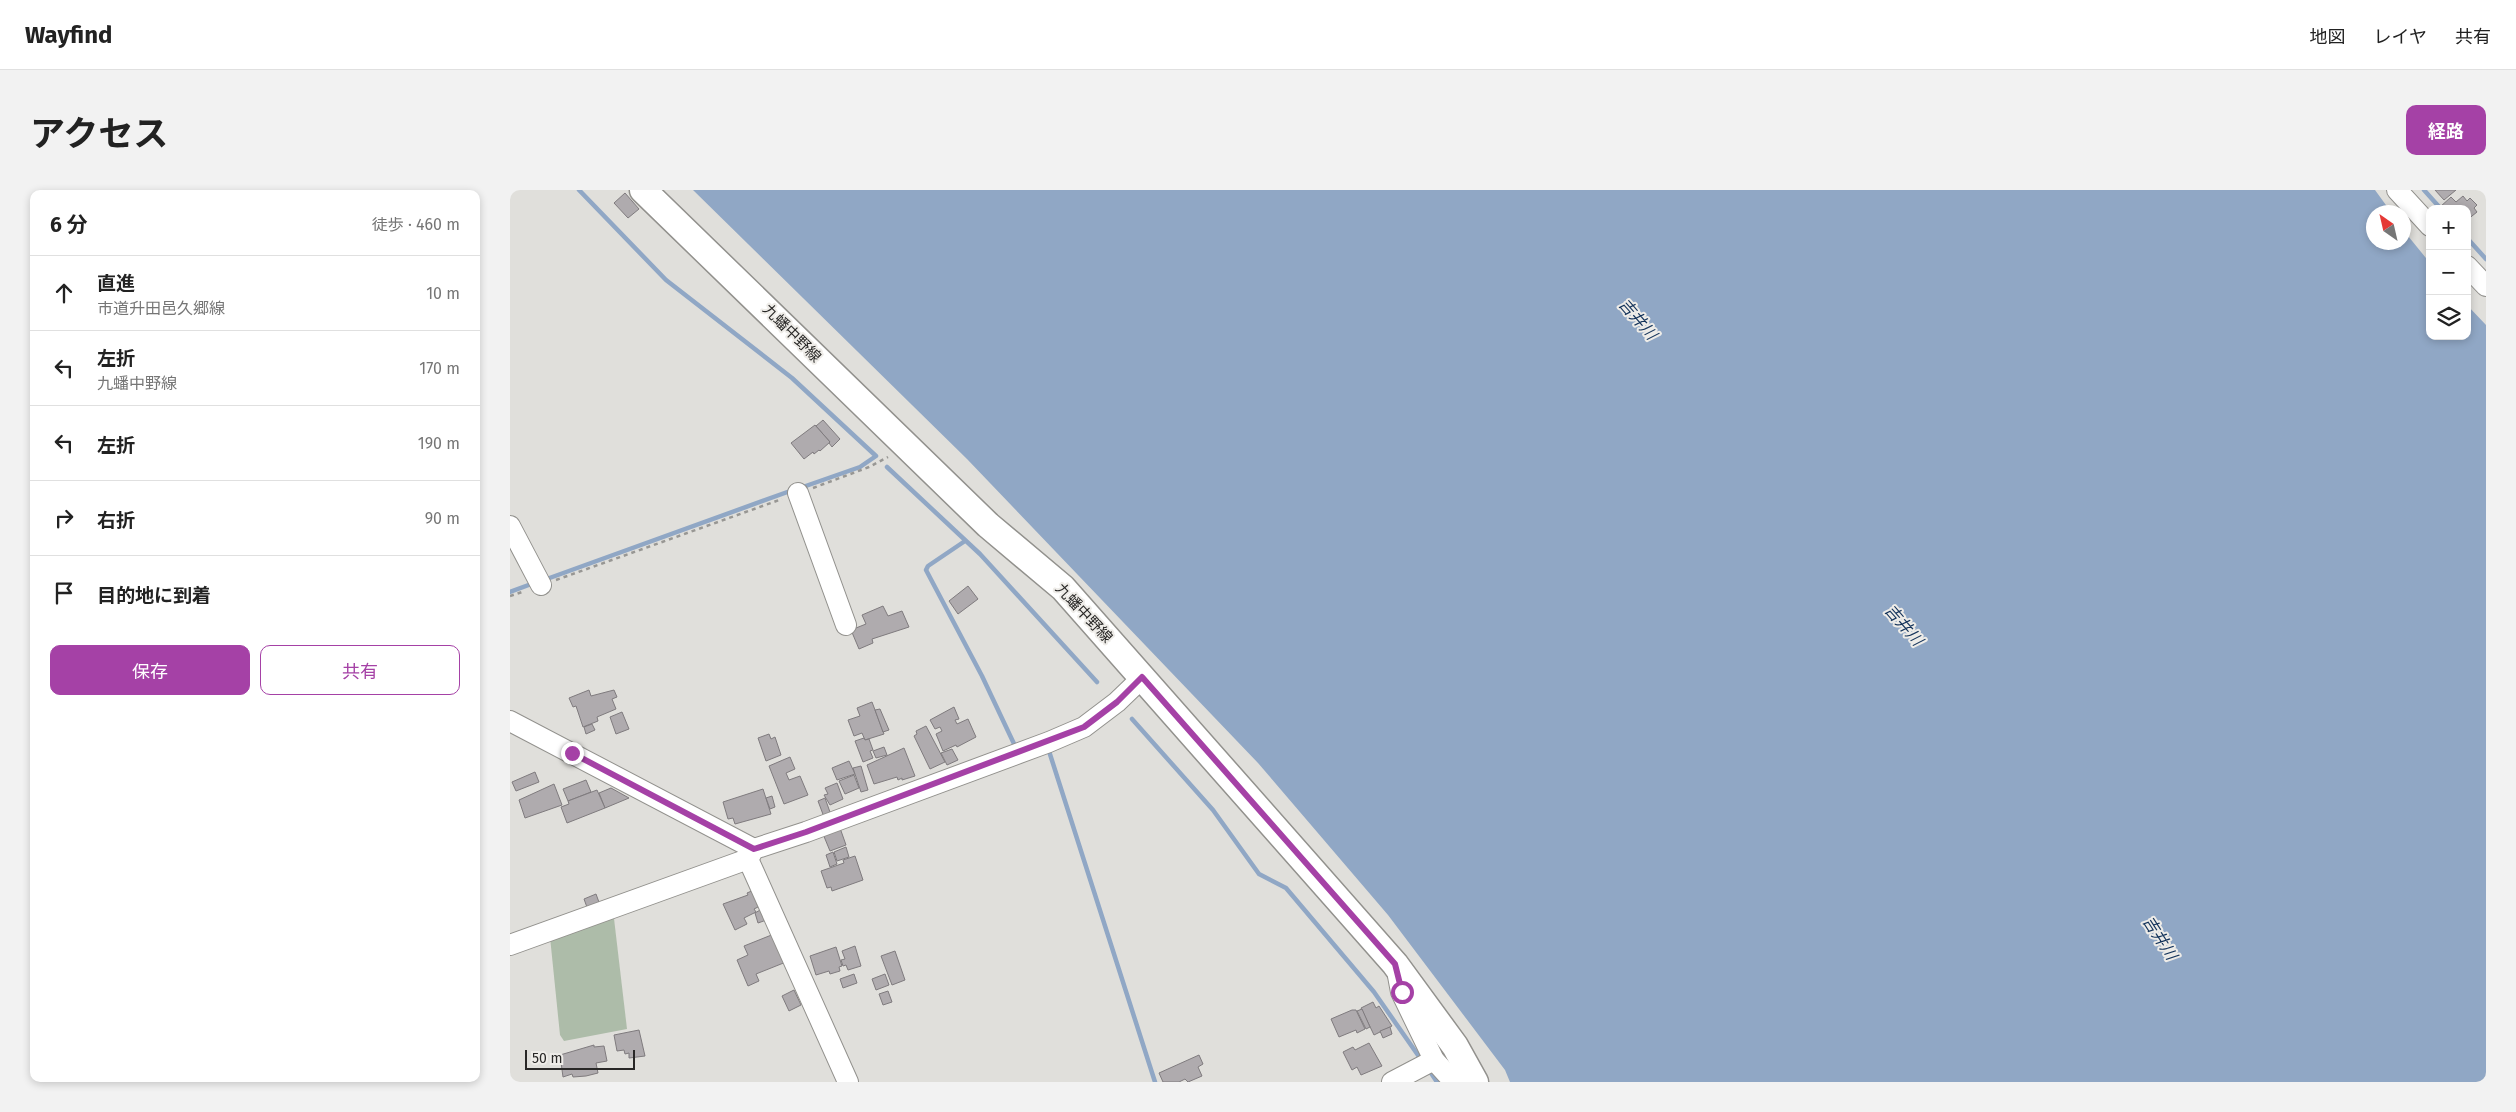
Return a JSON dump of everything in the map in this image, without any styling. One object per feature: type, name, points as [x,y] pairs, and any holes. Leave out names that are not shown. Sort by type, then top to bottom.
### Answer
[{"type":"main road","name":"九蟠中野線","points":[[643,190],[988,525],[1063,588],[1395,964],[1455,1046],[1475,1082]]},
{"type":"street","points":[[2397,190],[2426,222]]},
{"type":"street","points":[[798,493],[846,625]]},
{"type":"street","points":[[510,526],[540,583]]},
{"type":"street","points":[[510,945],[1084,727],[1117,702],[1142,677]]},
{"type":"street","points":[[510,721],[751,854],[848,1082]]},
{"type":"street","points":[[1395,964],[1402,992],[1434,1060],[1454,1082]]},
{"type":"street","points":[[1392,1082],[1434,1060]]},
{"type":"path","points":[[510,596],[540,583],[869,467],[892,456]]},
{"type":"green space","points":[[613,910],[627,1029],[564,1041],[560,1035],[550,937]]},
{"type":"water","name":"吉井川","points":[[693,190],[2375,190],[2386,205],[2366,205],[2366,250],[2411,250],[2411,240],[2426,258],[2426,340],[2471,340],[2471,309],[2486,325],[2486,1082],[1510,1082],[1505,1070],[1388,915],[1258,763],[967,459]]},
{"type":"building","points":[[2435,190],[2456,190],[2444,200]]},
{"type":"building","points":[[625,193],[639,209],[628,218],[614,203]]},
{"type":"building","points":[[2463,196],[2467,201],[2470,198],[2477,205],[2474,208],[2477,212],[2471,217],[2471,205],[2442,205],[2451,197],[2456,202]]},
{"type":"building","points":[[823,420],[840,439],[832,447],[816,426]]},
{"type":"building","points":[[815,425],[830,442],[820,451],[814,454],[813,452],[804,459],[791,443]]},
{"type":"building","points":[[968,586],[978,599],[958,614],[949,601]]},
{"type":"building","points":[[883,606],[888,616],[902,611],[909,627],[872,639],[873,643],[859,649],[851,630],[866,624],[862,615]]},
{"type":"building","points":[[589,690],[591,696],[614,690],[617,697],[612,699],[616,709],[597,717],[598,721],[583,727],[576,706],[573,707],[569,698]]},
{"type":"building","points":[[872,702],[884,734],[865,740],[862,733],[854,736],[848,720],[860,716],[857,708]]},
{"type":"building","points":[[954,707],[959,719],[955,720],[957,724],[968,719],[976,737],[957,747],[956,745],[943,751],[936,734],[942,731],[940,727],[935,729],[930,720]]},
{"type":"building","points":[[880,709],[889,730],[883,732],[875,710]]},
{"type":"building","points":[[622,712],[629,729],[616,734],[610,717]]},
{"type":"building","points":[[592,724],[595,730],[586,734],[584,727]]},
{"type":"building","points":[[926,726],[945,762],[930,769],[914,736],[917,734],[916,731]]},
{"type":"building","points":[[769,734],[771,739],[775,737],[781,755],[766,761],[758,738]]},
{"type":"building","points":[[864,738],[865,740],[869,739],[873,750],[870,751],[873,758],[863,762],[855,741]]},
{"type":"building","points":[[884,747],[887,755],[876,758],[873,751]]},
{"type":"building","points":[[904,748],[915,776],[902,780],[902,778],[898,780],[897,777],[874,784],[867,765]]},
{"type":"building","points":[[952,749],[958,760],[947,765],[941,753]]},
{"type":"building","points":[[790,757],[795,769],[786,773],[789,780],[800,776],[808,795],[784,804],[769,766]]},
{"type":"building","points":[[849,761],[855,774],[837,780],[832,768]]},
{"type":"building","points":[[861,766],[868,790],[861,792],[853,768]]},
{"type":"building","points":[[535,772],[539,782],[516,791],[512,782]]},
{"type":"building","points":[[854,775],[859,788],[845,794],[839,781]]},
{"type":"building","points":[[586,780],[591,792],[568,801],[563,789]]},
{"type":"building","points":[[837,783],[843,799],[830,805],[824,795],[828,794],[825,788]]},
{"type":"building","points":[[554,784],[562,805],[525,818],[519,800]]},
{"type":"building","points":[[611,788],[629,798],[605,808],[599,793]]},
{"type":"building","points":[[763,789],[771,814],[735,824],[733,818],[728,819],[723,802]]},
{"type":"building","points":[[597,790],[605,808],[567,823],[561,807],[569,804],[568,801]]},
{"type":"building","points":[[772,796],[775,807],[770,809],[766,798]]},
{"type":"building","points":[[825,798],[831,815],[824,817],[818,801]]},
{"type":"building","points":[[840,828],[846,845],[830,851],[823,834]]},
{"type":"building","points":[[846,847],[849,857],[837,861],[834,852]]},
{"type":"building","points":[[833,852],[837,864],[830,867],[826,855]]},
{"type":"building","points":[[855,856],[863,880],[832,891],[831,887],[827,888],[821,871],[844,863],[843,860]]},
{"type":"building","points":[[754,890],[760,903],[754,909],[756,912],[744,918],[747,924],[735,930],[723,904],[748,895],[747,893]]},
{"type":"building","points":[[596,894],[600,905],[588,910],[584,899]]},
{"type":"building","points":[[767,906],[772,918],[758,923],[755,913]]},
{"type":"building","points":[[774,934],[786,962],[756,974],[759,981],[748,986],[737,960],[748,955],[744,946]]},
{"type":"building","points":[[855,946],[861,966],[848,970],[846,965],[843,966],[841,960],[845,959],[842,951]]},
{"type":"building","points":[[836,947],[842,966],[839,967],[840,971],[830,974],[829,971],[816,975],[810,956]]},
{"type":"building","points":[[895,951],[905,980],[892,985],[881,956]]},
{"type":"building","points":[[854,974],[857,983],[843,988],[840,979]]},
{"type":"building","points":[[885,974],[889,985],[876,990],[872,979]]},
{"type":"building","points":[[794,990],[801,1005],[789,1011],[782,996]]},
{"type":"building","points":[[888,991],[892,1002],[883,1005],[879,994]]},
{"type":"building","points":[[1373,1002],[1376,1008],[1379,1006],[1392,1026],[1374,1035],[1361,1008]]},
{"type":"building","points":[[1362,1009],[1370,1027],[1366,1029],[1357,1011]]},
{"type":"building","points":[[1356,1010],[1365,1029],[1357,1033],[1356,1030],[1339,1037],[1331,1019]]},
{"type":"building","points":[[1390,1027],[1392,1034],[1383,1038],[1380,1031]]},
{"type":"building","points":[[639,1030],[645,1056],[629,1058],[629,1053],[625,1054],[624,1050],[617,1051],[614,1035]]},
{"type":"building","points":[[1369,1043],[1382,1066],[1361,1075],[1357,1067],[1352,1070],[1343,1052],[1353,1047],[1355,1050]]},
{"type":"building","points":[[594,1045],[594,1047],[604,1046],[607,1061],[596,1063],[598,1073],[573,1077],[572,1074],[563,1077],[560,1055]]},
{"type":"building","points":[[1199,1055],[1203,1064],[1198,1067],[1202,1076],[1188,1082],[1185,1079],[1179,1082],[1163,1082],[1159,1073]]},
{"type":"waterway","points":[[579,190],[666,280],[792,378],[876,456],[860,467],[800,488]]},
{"type":"waterway","points":[[2424,190],[2437,205]]},
{"type":"waterway","points":[[2471,242],[2486,259]]},
{"type":"waterway","points":[[887,467],[980,554],[1097,682]]},
{"type":"waterway","points":[[544,580],[793,490]]},
{"type":"waterway","points":[[965,541],[928,566],[926,570],[982,676],[1016,748]]},
{"type":"waterway","points":[[510,592],[534,583]]},
{"type":"waterway","points":[[1132,719],[1213,810],[1259,874],[1286,888],[1374,992],[1420,1058],[1418,1060]]},
{"type":"waterway","points":[[1048,748],[1155,1082]]},
{"type":"waterway","points":[[1431,1073],[1437,1082]]},
{"type":"route","points":[[572,753],[750,845],[754,849],[806,832],[1049,742],[1084,727],[1117,702],[1142,677],[1395,964],[1402,992]]}]
